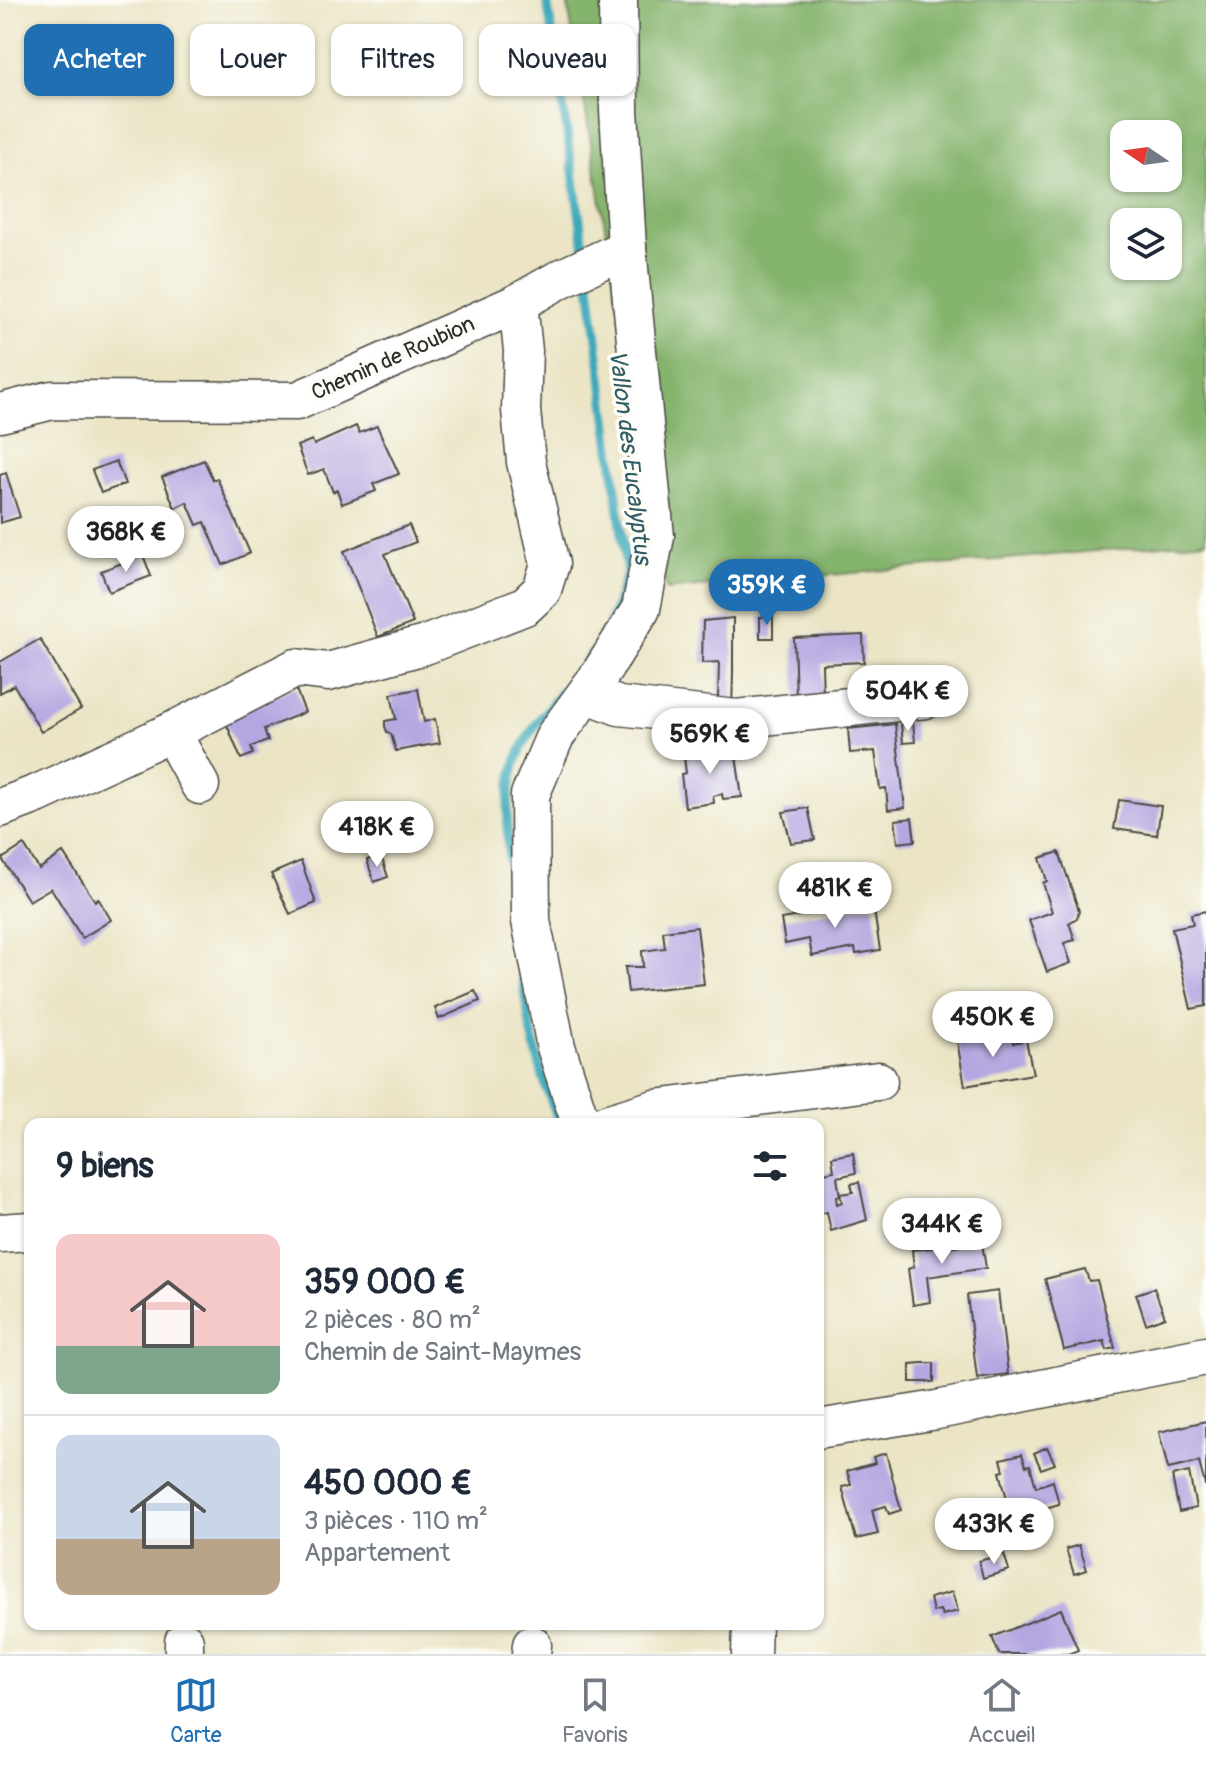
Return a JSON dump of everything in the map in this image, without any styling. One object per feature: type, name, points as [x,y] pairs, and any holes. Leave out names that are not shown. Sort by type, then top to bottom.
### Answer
[{"type":"street","points":[[579,1118],[556,1047],[531,921],[530,795],[555,736],[641,609],[655,536],[614,255],[619,110],[618,0]]},
{"type":"street","name":"Chemin de Roubion","points":[[0,413],[52,400],[297,401],[518,303],[560,279],[614,255]]},
{"type":"street","points":[[0,808],[171,732],[296,668],[328,672],[425,645],[525,606],[542,590],[550,564],[526,462],[521,410],[523,351],[518,303]]},
{"type":"street","points":[[590,688],[601,699],[619,706],[736,719],[926,699]]},
{"type":"street","points":[[171,732],[200,785]]},
{"type":"street","points":[[626,1118],[655,1109],[878,1081]]},
{"type":"street","points":[[0,1233],[24,1231]]},
{"type":"street","points":[[824,1428],[937,1410],[1206,1356]]},
{"type":"street","points":[[751,1654],[752,1630]]},
{"type":"green space","points":[[567,0],[1206,0],[1206,541],[666,590],[583,96],[636,96],[636,24],[571,24]]},
{"type":"building","points":[[356,426],[359,433],[377,426],[399,474],[373,484],[376,491],[342,504],[337,490],[333,492],[324,469],[308,475],[297,446],[312,440],[314,445]]},
{"type":"building","points":[[204,460],[213,480],[217,478],[250,553],[223,565],[205,522],[197,525],[187,502],[175,508],[162,477]]},
{"type":"building","points":[[116,461],[125,484],[101,493],[92,470]]},
{"type":"building","points":[[6,473],[20,517],[0,523],[0,475]]},
{"type":"building","points":[[409,525],[416,542],[385,554],[413,623],[378,637],[344,551]]},
{"type":"building","points":[[143,555],[151,576],[109,592],[101,571]]},
{"type":"building","points":[[773,616],[773,638],[760,638],[760,617]]},
{"type":"building","points":[[733,618],[732,712],[718,699],[719,662],[702,663],[703,621]]},
{"type":"building","points":[[863,635],[864,662],[822,664],[823,699],[796,700],[794,638]]},
{"type":"building","points":[[40,639],[81,709],[41,732],[14,685],[0,693],[0,662]]},
{"type":"building","points":[[295,687],[305,712],[264,729],[268,741],[251,747],[253,754],[241,759],[224,718]]},
{"type":"building","points":[[418,689],[424,722],[435,719],[440,743],[396,751],[385,726],[385,721],[396,719],[391,694]]},
{"type":"building","points":[[913,722],[915,742],[903,743],[901,724]]},
{"type":"building","points":[[895,724],[905,808],[888,810],[886,788],[880,789],[875,751],[850,753],[848,729]]},
{"type":"building","points":[[706,744],[707,753],[735,749],[742,797],[723,799],[722,794],[713,796],[714,803],[685,807],[681,774],[686,773],[684,757],[693,755],[692,746]]},
{"type":"building","points":[[1119,800],[1161,806],[1157,835],[1114,829]]},
{"type":"building","points":[[808,808],[815,840],[791,843],[783,812]]},
{"type":"building","points":[[912,818],[915,841],[898,843],[895,820]]},
{"type":"building","points":[[24,845],[39,869],[63,853],[111,920],[82,938],[51,888],[29,901],[2,859]]},
{"type":"building","points":[[1059,852],[1079,911],[1077,918],[1069,923],[1075,940],[1064,943],[1071,963],[1047,972],[1029,920],[1052,912],[1043,883],[1047,881],[1040,858]]},
{"type":"building","points":[[381,856],[388,877],[374,882],[367,860]]},
{"type":"building","points":[[301,861],[316,903],[290,914],[271,874]]},
{"type":"building","points":[[873,904],[880,950],[856,954],[855,948],[812,956],[809,939],[785,944],[781,919]]},
{"type":"building","points":[[1206,911],[1206,1006],[1191,1009],[1172,928],[1193,924],[1191,914]]},
{"type":"building","points":[[697,927],[704,984],[628,992],[625,967],[643,967],[642,951],[665,948],[663,931]]},
{"type":"building","points":[[475,991],[480,1001],[439,1019],[435,1008]]},
{"type":"building","points":[[1010,1031],[1013,1043],[1026,1040],[1033,1074],[965,1086],[957,1041]]},
{"type":"building","points":[[853,1153],[856,1173],[837,1177],[840,1196],[836,1197],[837,1204],[842,1202],[840,1194],[853,1192],[851,1184],[859,1182],[867,1220],[831,1231],[827,1212],[824,1213],[824,1173],[834,1171],[832,1157]]},
{"type":"building","points":[[982,1243],[986,1268],[927,1277],[930,1302],[913,1305],[908,1269],[914,1267],[912,1250]]},
{"type":"building","points":[[1085,1269],[1089,1281],[1097,1280],[1115,1348],[1107,1350],[1104,1341],[1064,1350],[1045,1279]]},
{"type":"building","points":[[1154,1288],[1165,1317],[1146,1324],[1136,1294]]},
{"type":"building","points":[[998,1291],[1008,1374],[977,1378],[967,1295]]},
{"type":"building","points":[[934,1363],[934,1382],[910,1382],[910,1364]]},
{"type":"building","points":[[1206,1421],[1205,1485],[1199,1462],[1168,1469],[1159,1432]]},
{"type":"building","points":[[1047,1447],[1055,1464],[1041,1469],[1034,1453]]},
{"type":"building","points":[[886,1453],[901,1510],[889,1514],[886,1506],[872,1510],[878,1534],[856,1539],[842,1487],[851,1485],[847,1471],[875,1463],[873,1457]]},
{"type":"building","points":[[1022,1454],[1026,1466],[1030,1465],[1036,1487],[1053,1481],[1059,1504],[1012,1518],[1000,1472],[1004,1471],[1001,1459]]},
{"type":"building","points":[[1189,1472],[1196,1508],[1179,1512],[1172,1476]]},
{"type":"building","points":[[1079,1545],[1087,1570],[1074,1574],[1066,1549]]},
{"type":"building","points":[[1004,1554],[1009,1570],[983,1578],[979,1561]]},
{"type":"building","points":[[952,1592],[958,1611],[942,1615],[940,1610],[933,1612],[930,1598]]},
{"type":"building","points":[[1061,1609],[1078,1650],[1068,1654],[999,1654],[992,1637]]},
{"type":"waterway","name":"Vallon des Eucalyptus","points":[[547,0],[586,259]]},
{"type":"waterway","name":"Vallon des Eucalyptus","points":[[589,277],[627,574],[608,629]]},
{"type":"waterway","name":"Vallon des Eucalyptus","points":[[513,899],[508,812],[516,762],[530,733],[591,654]]},
{"type":"waterway","name":"Vallon des Eucalyptus","points":[[520,957],[534,1042],[558,1118]]}]
